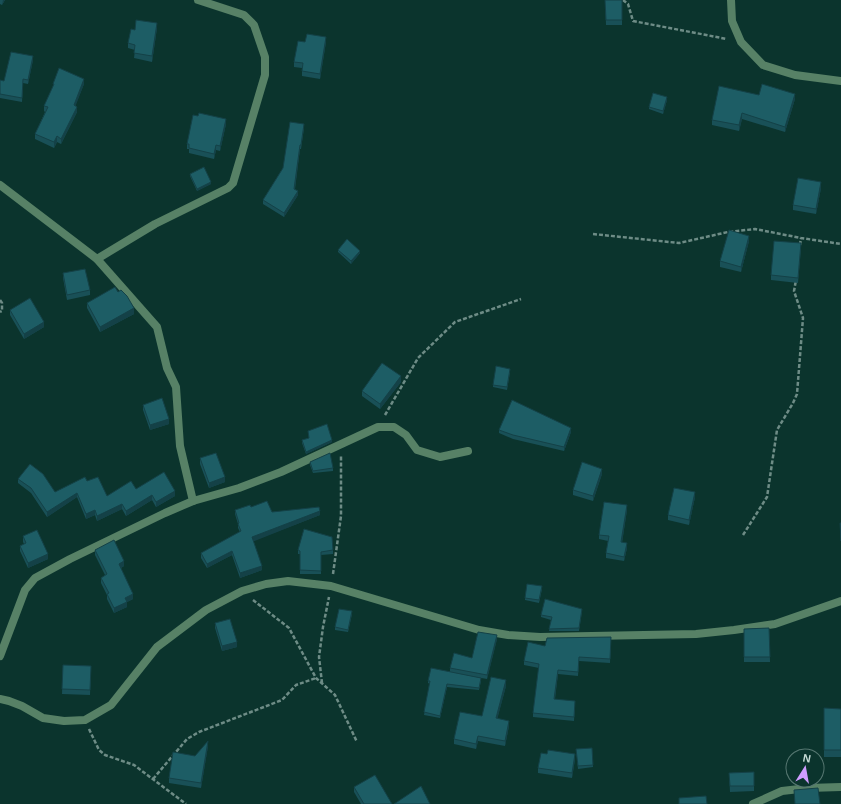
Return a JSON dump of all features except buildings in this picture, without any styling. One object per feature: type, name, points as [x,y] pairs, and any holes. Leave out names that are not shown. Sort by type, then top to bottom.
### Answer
[{"type":"street","points":[[97,259],[155,224],[228,188],[233,183],[265,75],[266,56],[254,26],[244,15],[198,0]]},
{"type":"street","points":[[731,0],[732,21],[741,42],[763,65],[795,75],[841,81]]},
{"type":"street","points":[[0,185],[97,259],[157,327],[167,368],[176,387],[180,446],[193,501]]},
{"type":"street","points":[[0,656],[25,590],[35,578],[165,512],[193,501],[238,488],[281,472],[378,427],[394,427],[406,434],[417,450],[440,457],[468,451]]},
{"type":"street","points":[[0,699],[22,706],[43,718],[64,721],[85,720],[111,705],[157,647],[206,610],[242,590],[266,584],[288,581],[331,586],[478,630],[508,635],[540,637],[696,634],[734,630],[775,624],[841,601]]},
{"type":"street","points":[[753,804],[782,790],[841,787]]},
{"type":"path","points":[[623,0],[628,4],[633,21],[741,42]]},
{"type":"path","points":[[593,234],[679,243],[728,232],[755,228],[801,238],[841,244]]},
{"type":"path","points":[[800,245],[801,238]]},
{"type":"path","points":[[743,535],[767,497],[777,430],[797,394],[803,318],[794,291],[796,276]]},
{"type":"path","points":[[378,427],[418,358],[455,322],[521,299]]},
{"type":"path","points":[[0,300],[2,303],[2,311],[0,312]]},
{"type":"path","points":[[322,684],[319,657],[341,516],[342,443]]},
{"type":"path","points":[[242,590],[289,628],[316,678],[335,695],[357,742]]},
{"type":"path","points":[[153,779],[187,739],[199,732],[282,700],[296,685],[316,678]]},
{"type":"path","points":[[85,720],[99,750],[105,755],[134,765],[186,804]]}]
